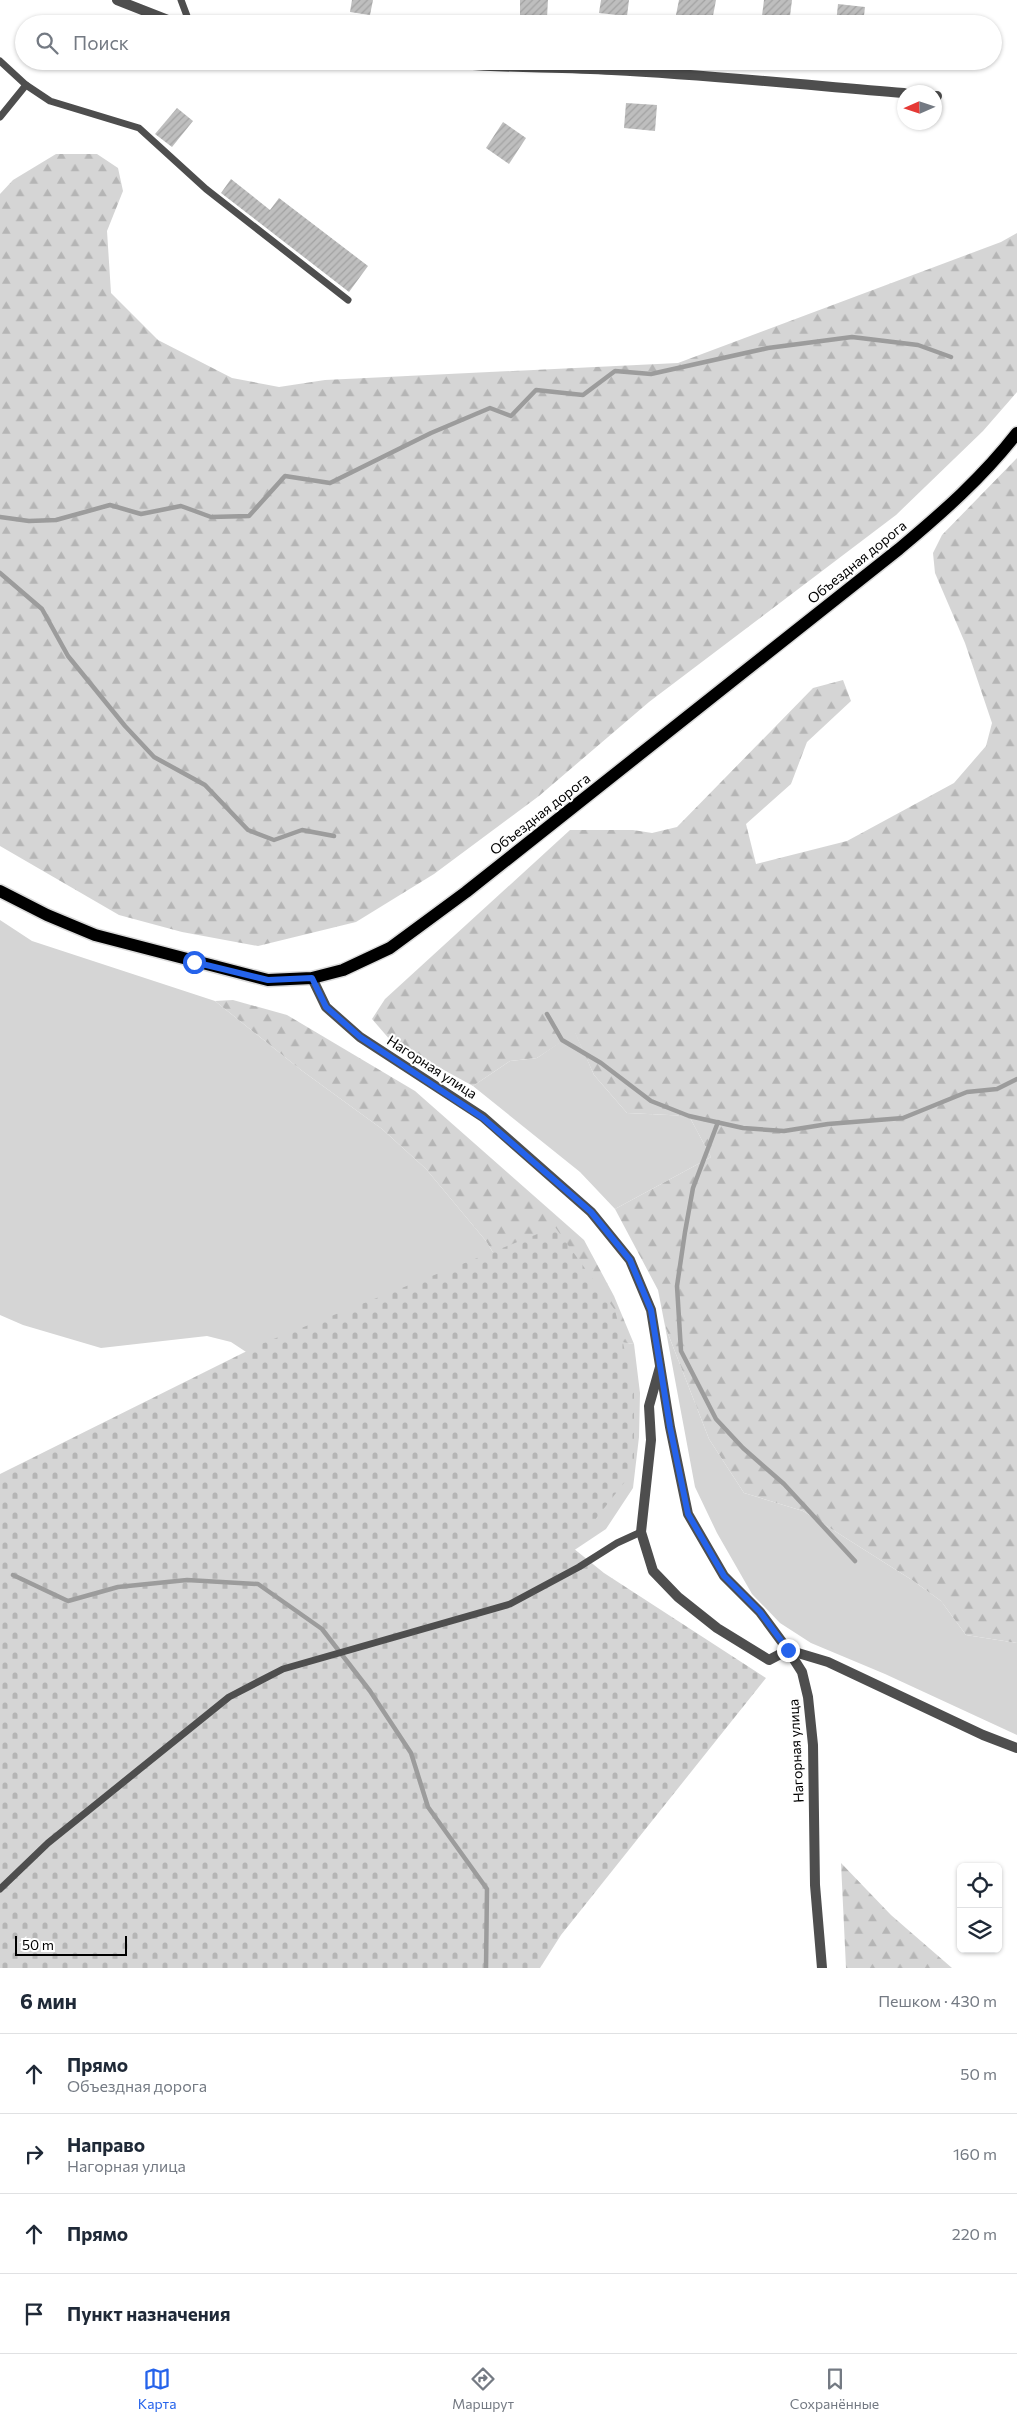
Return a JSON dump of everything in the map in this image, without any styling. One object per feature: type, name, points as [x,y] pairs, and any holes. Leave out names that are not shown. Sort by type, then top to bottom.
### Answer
[{"type":"main road","name":"Объездная дорога","points":[[0,891],[47,915],[95,935],[268,980],[312,978],[343,970],[390,948],[466,892],[928,524],[994,461],[1017,433]]},
{"type":"street","points":[[117,0],[155,15]]},
{"type":"street","points":[[615,70],[897,92]]},
{"type":"street","name":"Нагорная улица","points":[[312,978],[326,1007],[360,1037],[483,1118],[591,1212],[630,1260],[651,1310],[661,1362],[670,1427],[688,1514],[724,1576],[760,1612],[802,1672],[808,1697],[813,1745],[815,1885],[822,1968]]},
{"type":"street","points":[[661,1362],[649,1406],[651,1440],[641,1532],[653,1571],[678,1597],[717,1628],[768,1660],[788,1650],[828,1662],[983,1735],[1017,1748]]},
{"type":"lane","points":[[181,0],[187,15]]},
{"type":"lane","points":[[0,61],[26,85],[50,101],[71,109],[139,128],[206,189],[348,300]]},
{"type":"lane","points":[[0,117],[26,85]]},
{"type":"lane","points":[[0,1889],[48,1843],[229,1697],[284,1669],[510,1604],[579,1567],[616,1543],[641,1532]]},
{"type":"green space","points":[[56,154],[97,154],[118,168],[123,191],[107,231],[111,293],[158,340],[232,378],[279,387],[325,380],[678,363],[1001,242],[1017,233],[1017,392],[983,431],[896,515],[649,702],[539,796],[434,874],[356,922],[258,946],[182,932],[119,915],[0,846],[0,194],[13,180]]},
{"type":"green space","points":[[1017,458],[1017,1643],[966,1635],[941,1601],[912,1580],[803,1511],[744,1493],[709,1439],[665,1326],[658,1290],[615,1209],[711,1157],[689,1116],[627,1113],[594,1075],[575,1033],[537,1058],[510,1061],[473,1086],[391,1041],[372,1019],[385,999],[570,830],[633,830],[652,833],[677,827],[813,688],[843,680],[851,701],[807,742],[791,784],[746,824],[756,864],[847,841],[954,783],[986,746],[992,723],[965,643],[935,573],[933,553],[942,535]]},
{"type":"green space","points":[[0,920],[32,941],[215,1001],[301,1070],[382,1129],[426,1169],[486,1241],[517,1292],[599,1339],[634,1344],[640,1393],[639,1437],[633,1488],[606,1529],[561,1559],[231,1342],[207,1336],[101,1348],[23,1325],[0,1315]]},
{"type":"green space","points":[[233,1000],[287,1015],[415,1091],[584,1240],[614,1296],[634,1344],[599,1339],[517,1292],[486,1241],[426,1169],[382,1129],[301,1070],[215,1001]]},
{"type":"green space","points":[[575,1032],[594,1075],[627,1113],[689,1116],[711,1157],[615,1209],[580,1172],[473,1086],[510,1061],[537,1058]]},
{"type":"green space","points":[[555,1227],[615,1310],[634,1389],[634,1470],[573,1548],[604,1573],[766,1678],[561,1935],[540,1968],[0,1968],[0,1474],[261,1344]]},
{"type":"green space","points":[[665,1326],[709,1439],[744,1493],[803,1511],[912,1580],[941,1601],[966,1635],[1017,1643],[1017,1735],[885,1674],[811,1643],[780,1623],[752,1594],[717,1533],[695,1487]]},
{"type":"green space","points":[[841,1863],[891,1915],[952,1968],[846,1968]]},
{"type":"building","points":[[352,0],[373,0],[370,15],[350,12]]},
{"type":"building","points":[[520,0],[548,0],[547,15],[520,15]]},
{"type":"building","points":[[601,0],[629,0],[627,15],[599,13]]},
{"type":"building","points":[[679,0],[716,0],[713,15],[676,15]]},
{"type":"building","points":[[764,0],[792,0],[790,15],[762,15]]},
{"type":"building","points":[[838,4],[865,7],[864,15],[837,15]]},
{"type":"building","points":[[626,103],[657,105],[655,131],[624,128]]},
{"type":"building","points":[[177,108],[193,121],[172,147],[155,134]]},
{"type":"building","points":[[503,122],[526,138],[509,164],[486,148]]},
{"type":"building","points":[[231,179],[270,210],[279,198],[368,266],[349,292],[221,193]]},
{"type":"waterway","points":[[0,517],[29,521],[56,520],[110,505],[141,514],[181,506],[211,517],[249,516],[285,476],[330,483],[431,433],[490,408],[511,416],[536,390],[583,395],[615,371],[651,374],[768,348],[852,337],[918,345],[951,357]]},
{"type":"waterway","points":[[0,573],[42,609],[68,656],[125,726],[154,757],[205,785],[248,830],[274,840],[302,830],[334,836]]},
{"type":"waterway","points":[[547,1014],[562,1040],[601,1063],[651,1101],[689,1116],[743,1128],[784,1131],[828,1124],[903,1118],[967,1092],[997,1089],[1017,1079]]},
{"type":"waterway","points":[[718,1122],[693,1188],[685,1232],[677,1286],[681,1351],[716,1419],[743,1448],[784,1484],[855,1561]]},
{"type":"waterway","points":[[13,1575],[68,1601],[118,1587],[187,1580],[258,1584],[322,1629],[370,1691],[411,1753],[428,1807],[487,1889],[486,1968]]},
{"type":"route","points":[[194,962],[268,980],[290,981],[312,978],[326,1007],[360,1037],[483,1118],[591,1212],[630,1260],[651,1310],[661,1362],[670,1427],[688,1514],[704,1546],[724,1576],[760,1612],[788,1650]]}]
